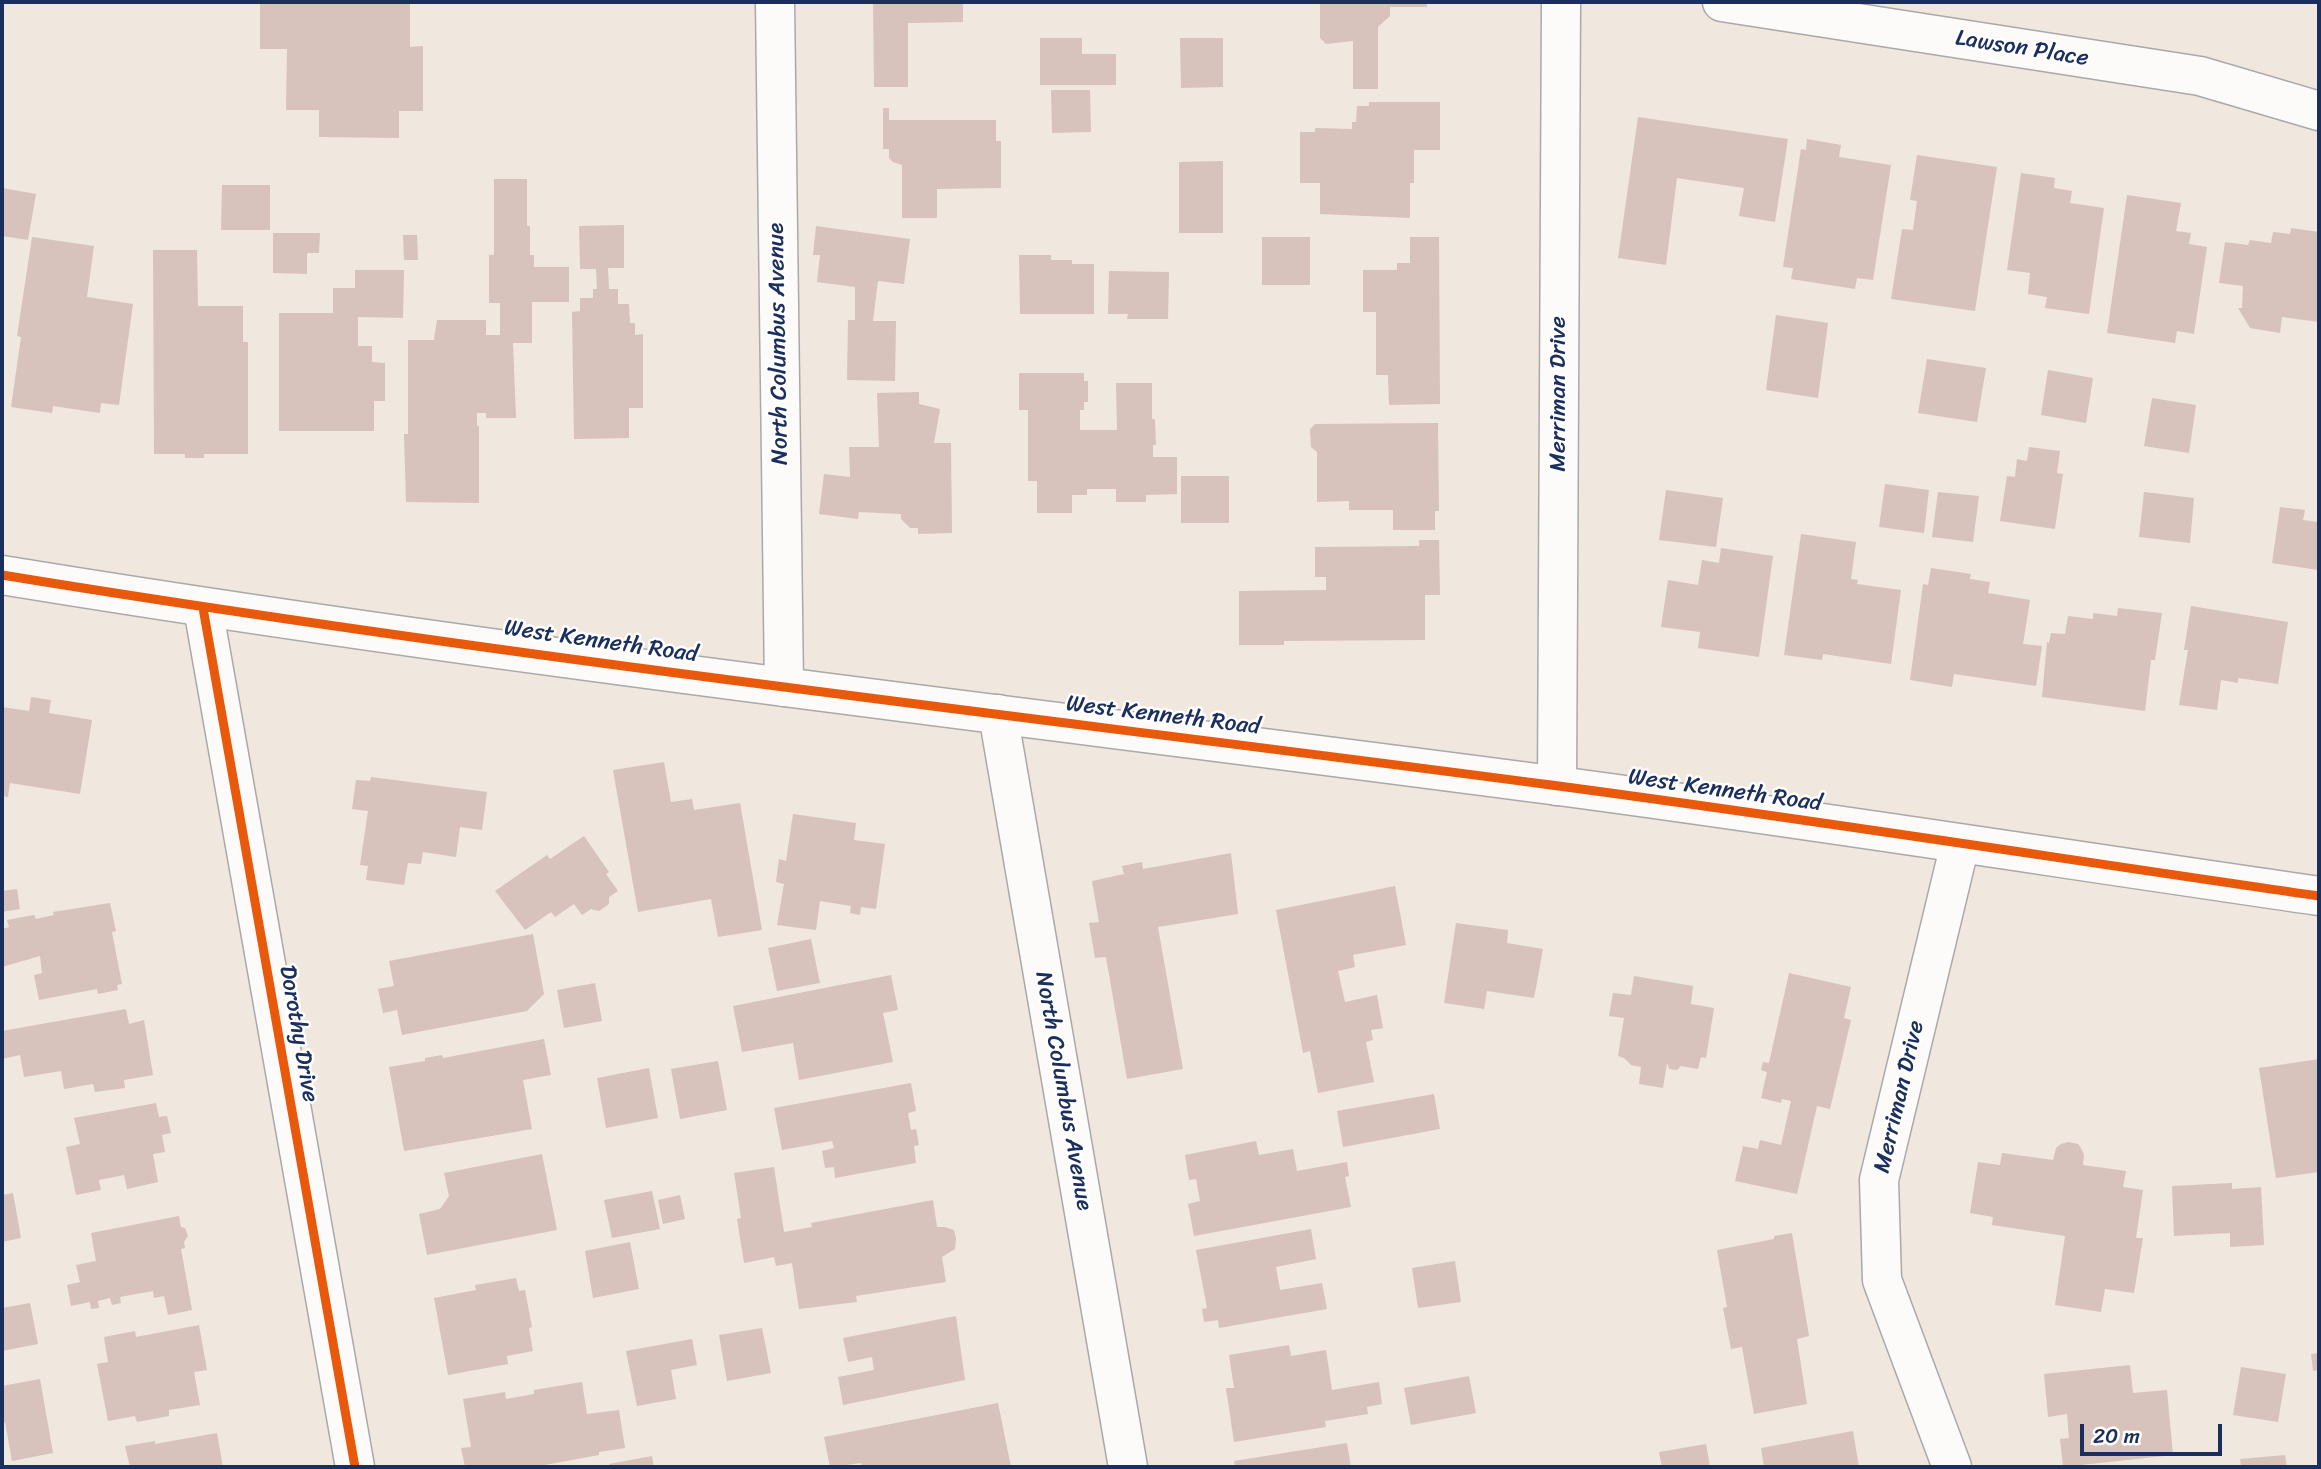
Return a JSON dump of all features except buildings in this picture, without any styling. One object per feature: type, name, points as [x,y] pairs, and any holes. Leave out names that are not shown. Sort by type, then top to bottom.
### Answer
[{"type":"street","name":"North Columbus Avenue","points":[[775,2],[784,687]]},
{"type":"street","name":"Merriman Drive","points":[[1557,786],[1561,2]]},
{"type":"street","name":"Lawson Place","points":[[1722,2],[2200,76],[2319,111]]},
{"type":"street","name":"West Kenneth Road","points":[[2,575],[203,608],[784,687],[1557,786],[2319,896]]},
{"type":"street","name":"Dorothy Drive","points":[[203,608],[355,1467]]},
{"type":"street","name":"North Columbus Avenue","points":[[998,714],[1128,1467]]},
{"type":"street","name":"Merriman Drive","points":[[1952,1467],[1882,1280],[1880,1180],[1959,844]]},
{"type":"cycle path","points":[[2,575],[388,634],[1647,798],[2319,896]]},
{"type":"cycle path","points":[[203,608],[355,1467]]}]
